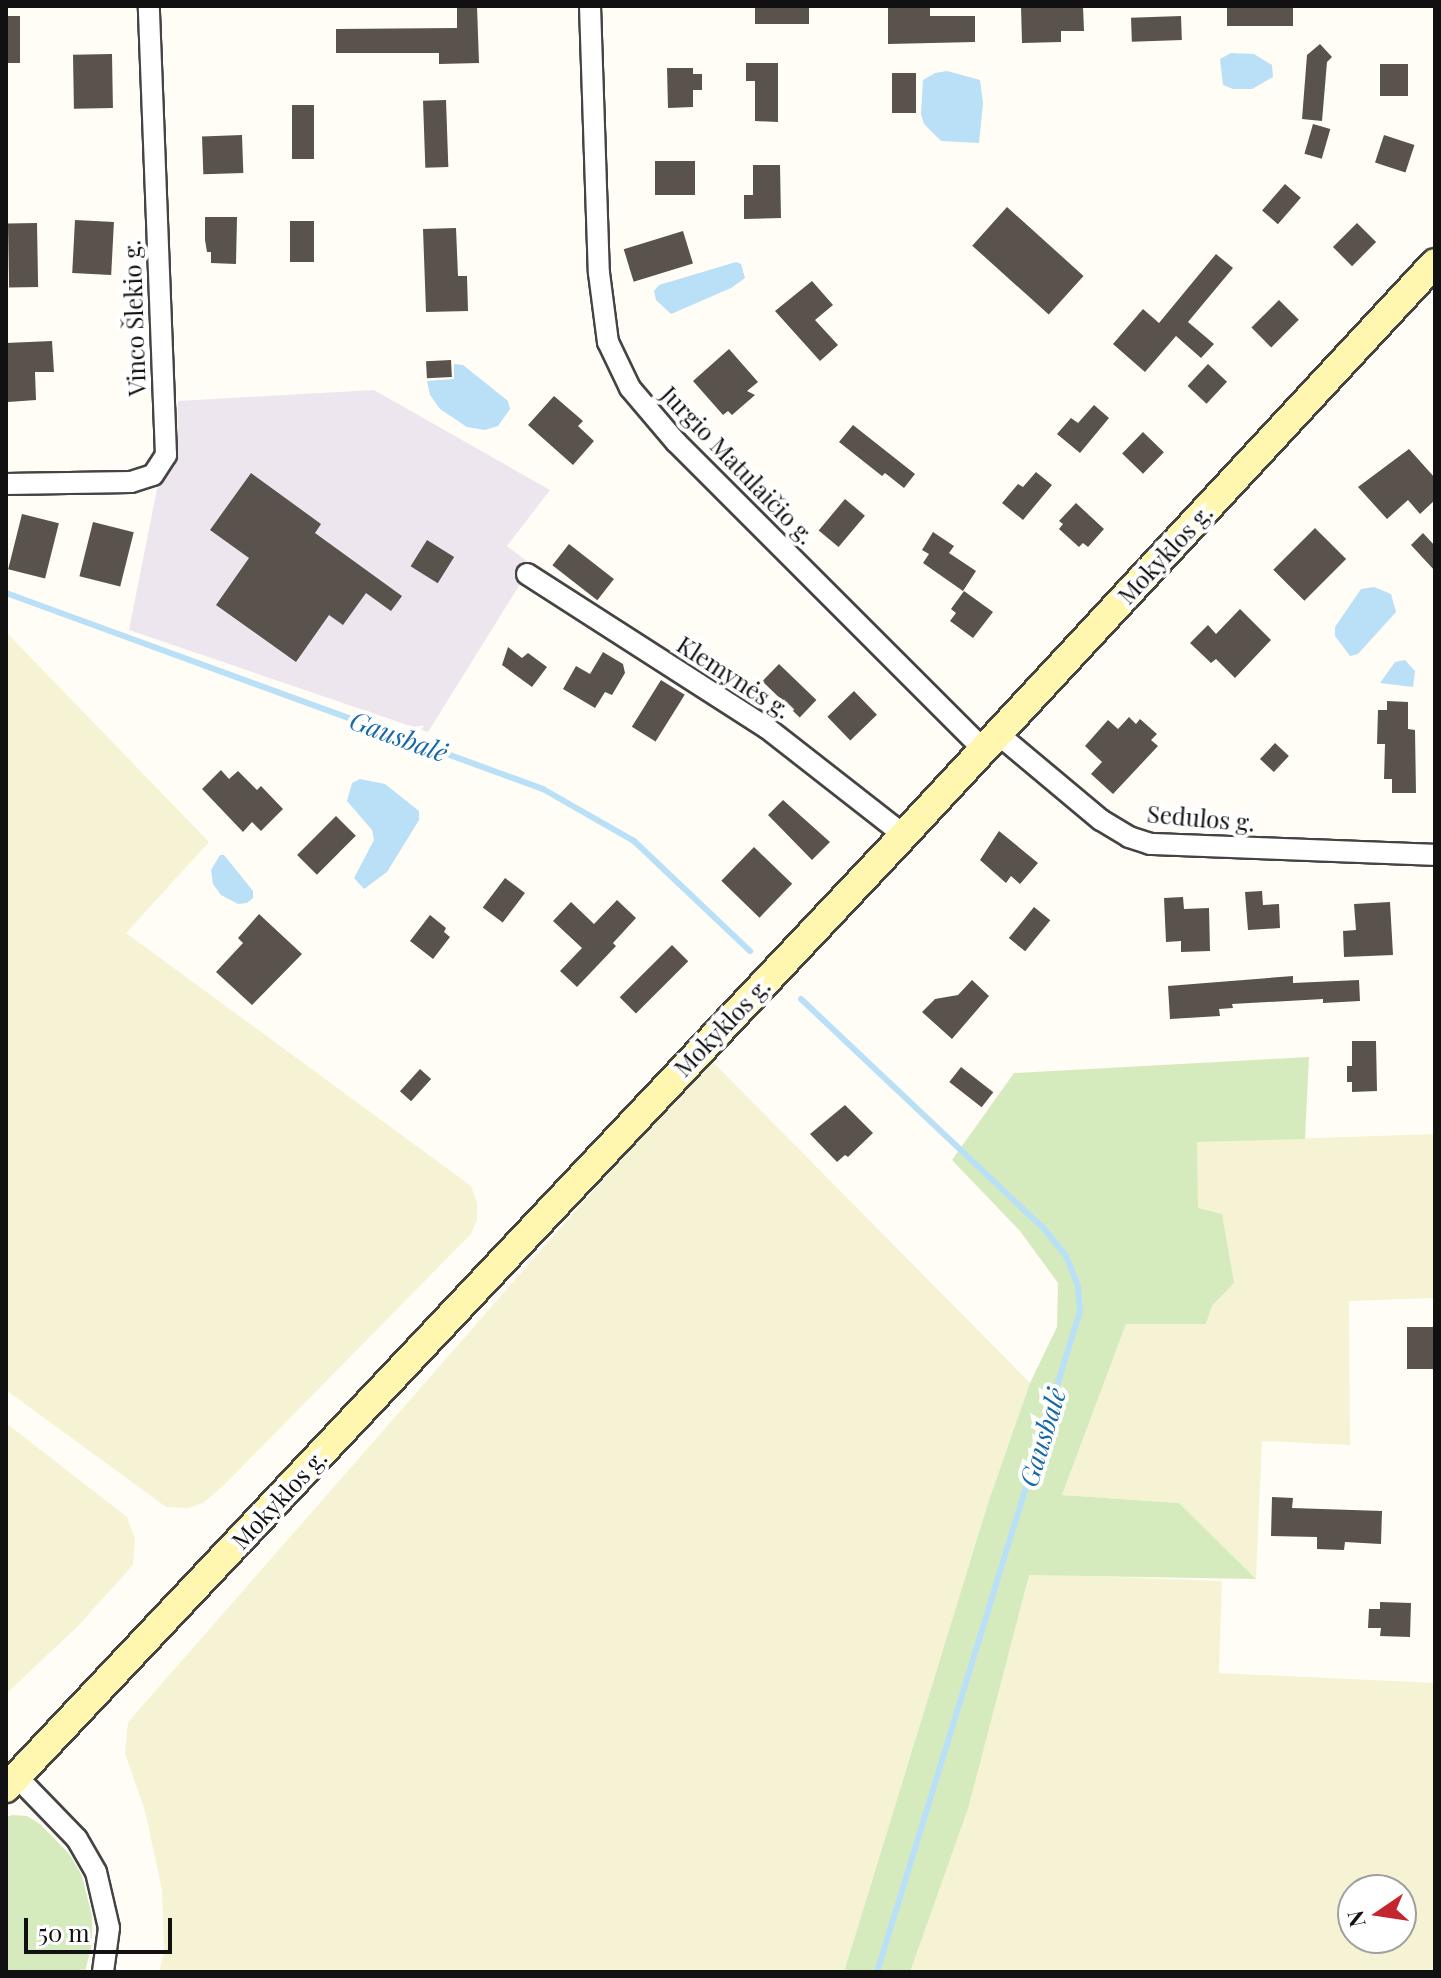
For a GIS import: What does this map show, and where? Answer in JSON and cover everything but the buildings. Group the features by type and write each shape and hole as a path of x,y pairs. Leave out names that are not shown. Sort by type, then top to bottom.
{"main road":[{"name":"Mokyklos g.","path":"11,1782 904,835 1435,263"}],"street":[{"name":"Vinco Šlekio g.","path":"6,484 131,482 153,475 166,455 149,6"},
{"name":"Jurgio Matulaičio g.","path":"590,6 599,273 608,342 630,388 676,442 991,741"},
{"name":"Klemynės g.","path":"527,574 767,728 904,835"},
{"name":"Sedulos g.","path":"991,741 1101,820 1150,844 1435,855"},
{"path":"11,1782 77,1839 96,1872 109,1928 103,1972"}],"shaded area":[{"path":"374,390 550,490 507,546 532,565 428,732 129,630 157,489 177,461 178,401"},
{"path":"6,632 209,842 126,933 471,1186 477,1203 477,1220 471,1234 222,1487 203,1503 188,1508 166,1507 6,1390"},
{"path":"709,1058 1030,1383 988,1503 844,1972 159,1972 164,1952 162,1890 145,1811 125,1753 128,1722"},
{"path":"1435,1134 1435,1298 1349,1301 1350,1445 1262,1441 1256,1579 1179,1503 1062,1495 1126,1324 1206,1324 1212,1306 1234,1283 1197,1208 1197,1142"},
{"path":"6,1423 127,1517 135,1539 133,1565 79,1625 6,1694"},
{"path":"1028,1574 1222,1581 1219,1673 1435,1683 1435,1972 910,1972 968,1809"}],"green space":[{"path":"1309,1057 1305,1139 1197,1142 1198,1208 1222,1214 1234,1283 1212,1306 1206,1324 1126,1324 1062,1495 1179,1503 1256,1579 1029,1575 968,1809 910,1972 844,1972 988,1503 1030,1383 1057,1327 1058,1283 1020,1231 952,1160 1014,1073"},
{"path":"27,1816 40,1824 70,1855 82,1876 92,1916 92,1944 85,1972 6,1972 6,1817"}],"water":[{"path":"1231,53 1254,54 1272,65 1273,77 1252,89 1233,89 1223,85 1220,59"},
{"path":"947,71 980,80 983,103 979,143 941,141 924,124 921,114 923,80"},
{"path":"736,262 741,264 745,278 731,288 671,314 656,300 654,291 659,285"},
{"path":"454,364 463,365 508,401 510,409 498,426 485,430 467,427 440,409 430,395 427,381 454,379"},
{"path":"1374,587 1391,594 1396,612 1358,654 1350,656 1335,636 1335,627 1361,589"},
{"path":"1405,660 1415,671 1413,687 1380,683 1395,662"},
{"path":"360,779 385,784 419,811 419,820 387,872 364,889 354,878 374,840 372,830 347,801 352,783"},
{"path":"220,855 224,855 253,891 253,898 247,903 238,904 221,895 213,884 211,870"}],"waterway":[{"name":"Gausbalė","path":"6,593 543,789 634,841 750,951"},
{"name":"Gausbalė","path":"801,999 1045,1230 1066,1256 1078,1285 1080,1311 877,1972"}]}
